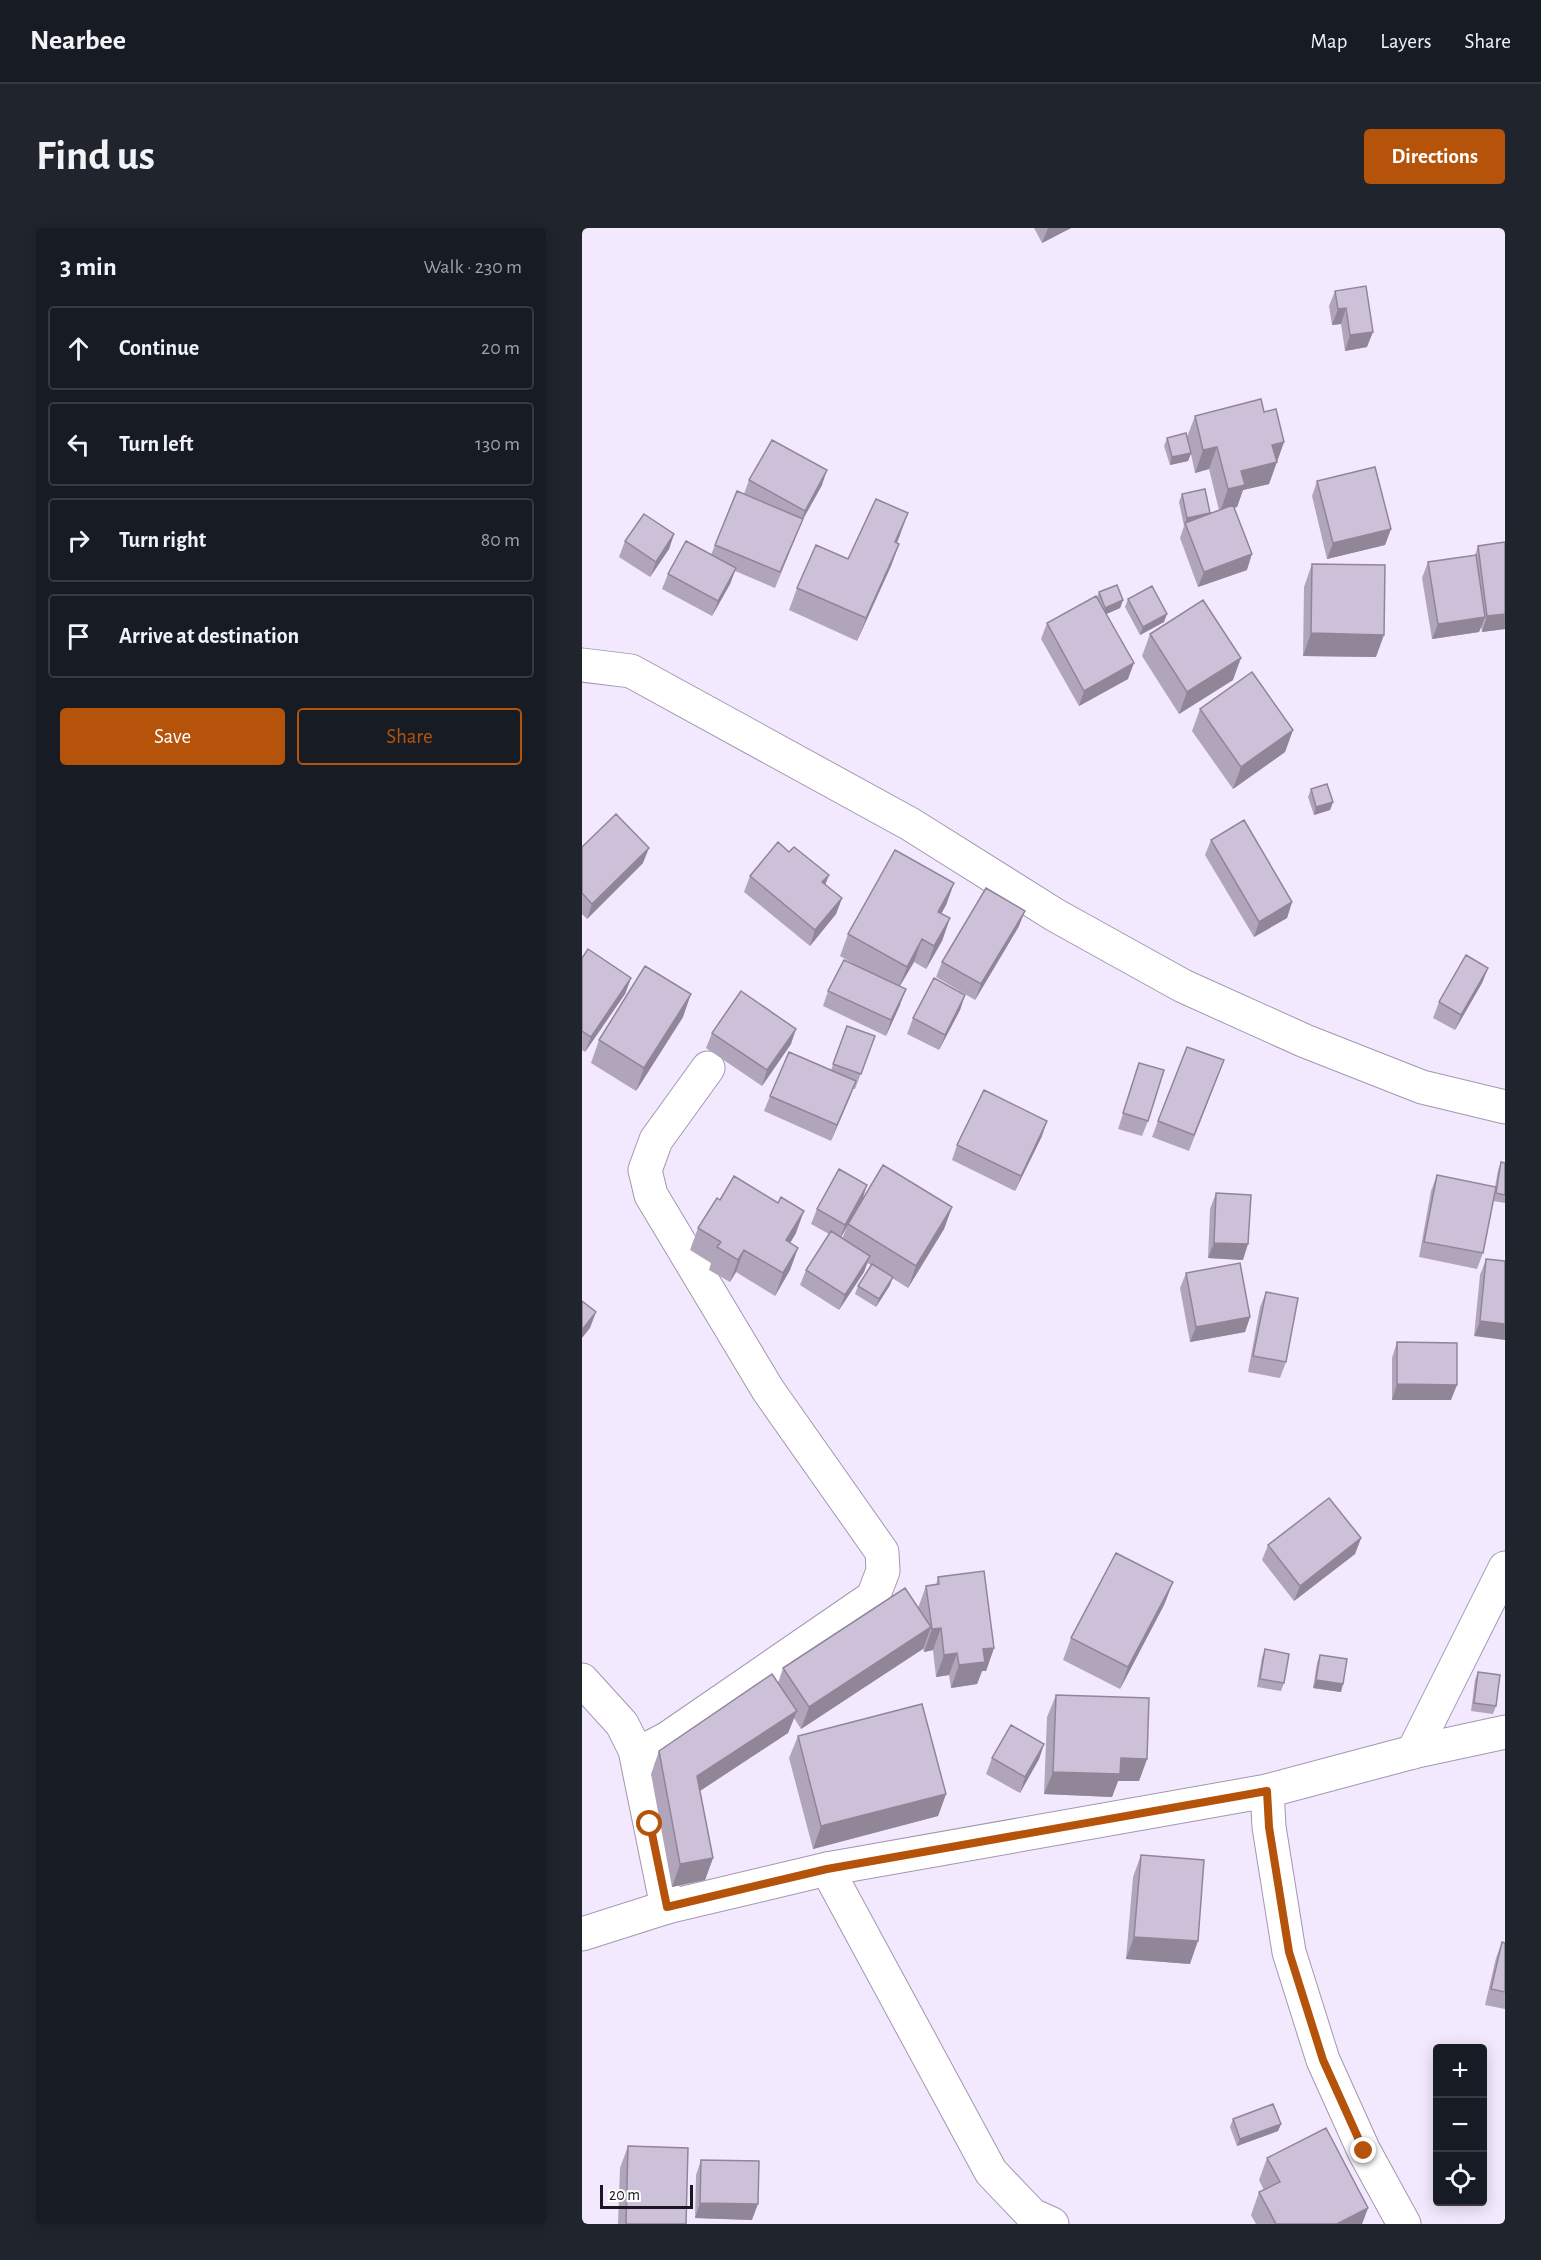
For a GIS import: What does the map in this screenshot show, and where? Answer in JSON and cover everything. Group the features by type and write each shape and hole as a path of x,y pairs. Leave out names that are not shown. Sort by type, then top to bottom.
{"street":[{"path":"582,665 631,671 910,824 1055,915 1183,986 1305,1041 1422,1087 1505,1107"},
{"path":"635,1750 651,1747 668,1738 873,1597 883,1571 882,1552 768,1390 651,1195 645,1170 656,1140 708,1068"},
{"path":"1413,1752 1505,1568"},
{"path":"582,1680 622,1724 635,1750 667,1907"},
{"path":"582,1934 667,1907 827,1869 1267,1791 1413,1752 1505,1732"},
{"path":"1267,1791 1269,1827 1289,1952 1323,2060 1364,2151 1404,2224"},
{"path":"827,1869 991,2172 1032,2215 1052,2224"}],"building":[{"path":"1366,286 1373,332 1350,335 1346,308 1338,309 1335,291"},
{"path":"1261,399 1264,412 1276,409 1284,442 1272,445 1277,462 1241,471 1245,485 1228,489 1217,447 1203,450 1195,416"},
{"path":"1186,433 1191,453 1172,457 1167,438"},
{"path":"772,440 827,470 805,511 749,480"},
{"path":"1375,467 1391,529 1333,543 1317,481"},
{"path":"1205,489 1210,513 1187,518 1182,494"},
{"path":"737,491 803,519 780,572 715,545"},
{"path":"876,499 908,513 895,542 899,544 866,618 797,588 816,545 848,559"},
{"path":"1233,505 1252,554 1204,572 1185,523"},
{"path":"644,514 674,534 656,562 625,541"},
{"path":"686,541 736,568 718,601 668,574"},
{"path":"1505,542 1505,614 1487,616 1478,546"},
{"path":"1476,555 1485,617 1438,624 1428,562"},
{"path":"1312,564 1385,565 1384,635 1311,633"},
{"path":"1117,585 1123,600 1105,608 1099,592"},
{"path":"1152,586 1167,614 1143,627 1128,599"},
{"path":"1096,596 1134,663 1084,691 1047,623"},
{"path":"1203,600 1241,658 1187,692 1150,634"},
{"path":"1252,672 1293,730 1241,767 1200,709"},
{"path":"1327,784 1333,802 1316,807 1311,789"},
{"path":"616,814 649,848 592,904 582,893 582,847"},
{"path":"1244,820 1292,902 1259,922 1211,840"},
{"path":"778,842 789,852 794,847 829,875 822,882 842,898 815,930 750,876"},
{"path":"895,850 954,883 938,912 950,918 934,946 922,939 907,967 848,934"},
{"path":"986,888 1025,911 981,984 942,962"},
{"path":"588,949 631,978 591,1037 582,1031 582,958"},
{"path":"1466,955 1488,968 1461,1015 1439,1002"},
{"path":"844,960 906,989 891,1020 828,991"},
{"path":"645,966 691,994 644,1068 599,1040"},
{"path":"934,978 965,995 945,1035 913,1018"},
{"path":"741,991 796,1029 767,1070 712,1033"},
{"path":"847,1026 875,1036 861,1074 833,1064"},
{"path":"1187,1047 1224,1060 1194,1135 1158,1121"},
{"path":"789,1052 856,1081 837,1125 770,1096"},
{"path":"1139,1063 1164,1070 1148,1121 1123,1113"},
{"path":"984,1090 1047,1121 1021,1176 957,1145"},
{"path":"1501,1162 1505,1163 1505,1195 1496,1193"},
{"path":"883,1165 952,1207 916,1266 848,1224"},
{"path":"839,1169 867,1185 845,1225 817,1209"},
{"path":"1437,1175 1496,1187 1483,1253 1424,1242"},
{"path":"734,1176 778,1203 781,1197 804,1211 786,1240 798,1248 783,1273 744,1250 738,1260 717,1247 721,1242 698,1228 717,1198 720,1200"},
{"path":"1216,1193 1251,1195 1248,1244 1214,1243"},
{"path":"831,1231 870,1256 845,1295 806,1270"},
{"path":"1486,1259 1505,1261 1505,1324 1480,1321"},
{"path":"1240,1263 1250,1317 1196,1327 1186,1273"},
{"path":"872,1264 893,1277 879,1299 858,1286"},
{"path":"1266,1292 1298,1298 1286,1362 1253,1356"},
{"path":"582,1301 596,1312 582,1330"},
{"path":"1397,1342 1457,1343 1457,1385 1397,1384"},
{"path":"1329,1498 1361,1538 1300,1586 1268,1545"},
{"path":"1116,1553 1173,1582 1128,1667 1071,1638"},
{"path":"984,1571 994,1648 983,1649 985,1662 959,1665 957,1653 944,1655 941,1628 932,1629 926,1586 939,1584 938,1577"},
{"path":"905,1588 931,1627 809,1707 783,1668"},
{"path":"1265,1649 1289,1654 1284,1683 1260,1679"},
{"path":"1320,1655 1347,1659 1343,1684 1316,1680"},
{"path":"1478,1672 1500,1675 1496,1706 1474,1703"},
{"path":"772,1674 797,1711 697,1776 713,1858 680,1864 659,1751"},
{"path":"1056,1695 1149,1698 1147,1759 1121,1758 1120,1774 1053,1772"},
{"path":"922,1704 946,1794 821,1826 798,1736"},
{"path":"1011,1725 1044,1744 1025,1777 992,1758"},
{"path":"1141,1855 1204,1860 1198,1941 1134,1937"},
{"path":"1502,1942 1505,1943 1505,1992 1491,1989"},
{"path":"1273,2104 1281,2124 1240,2139 1233,2119"},
{"path":"1326,2128 1368,2208 1337,2224 1276,2224 1259,2192 1280,2182 1267,2158"},
{"path":"628,2146 688,2148 686,2224 626,2224"},
{"path":"701,2160 759,2161 758,2204 700,2203"}],"route":[{"path":"650,1824 667,1907 827,1869 1267,1791 1269,1827 1289,1952 1323,2060 1364,2151"}]}
